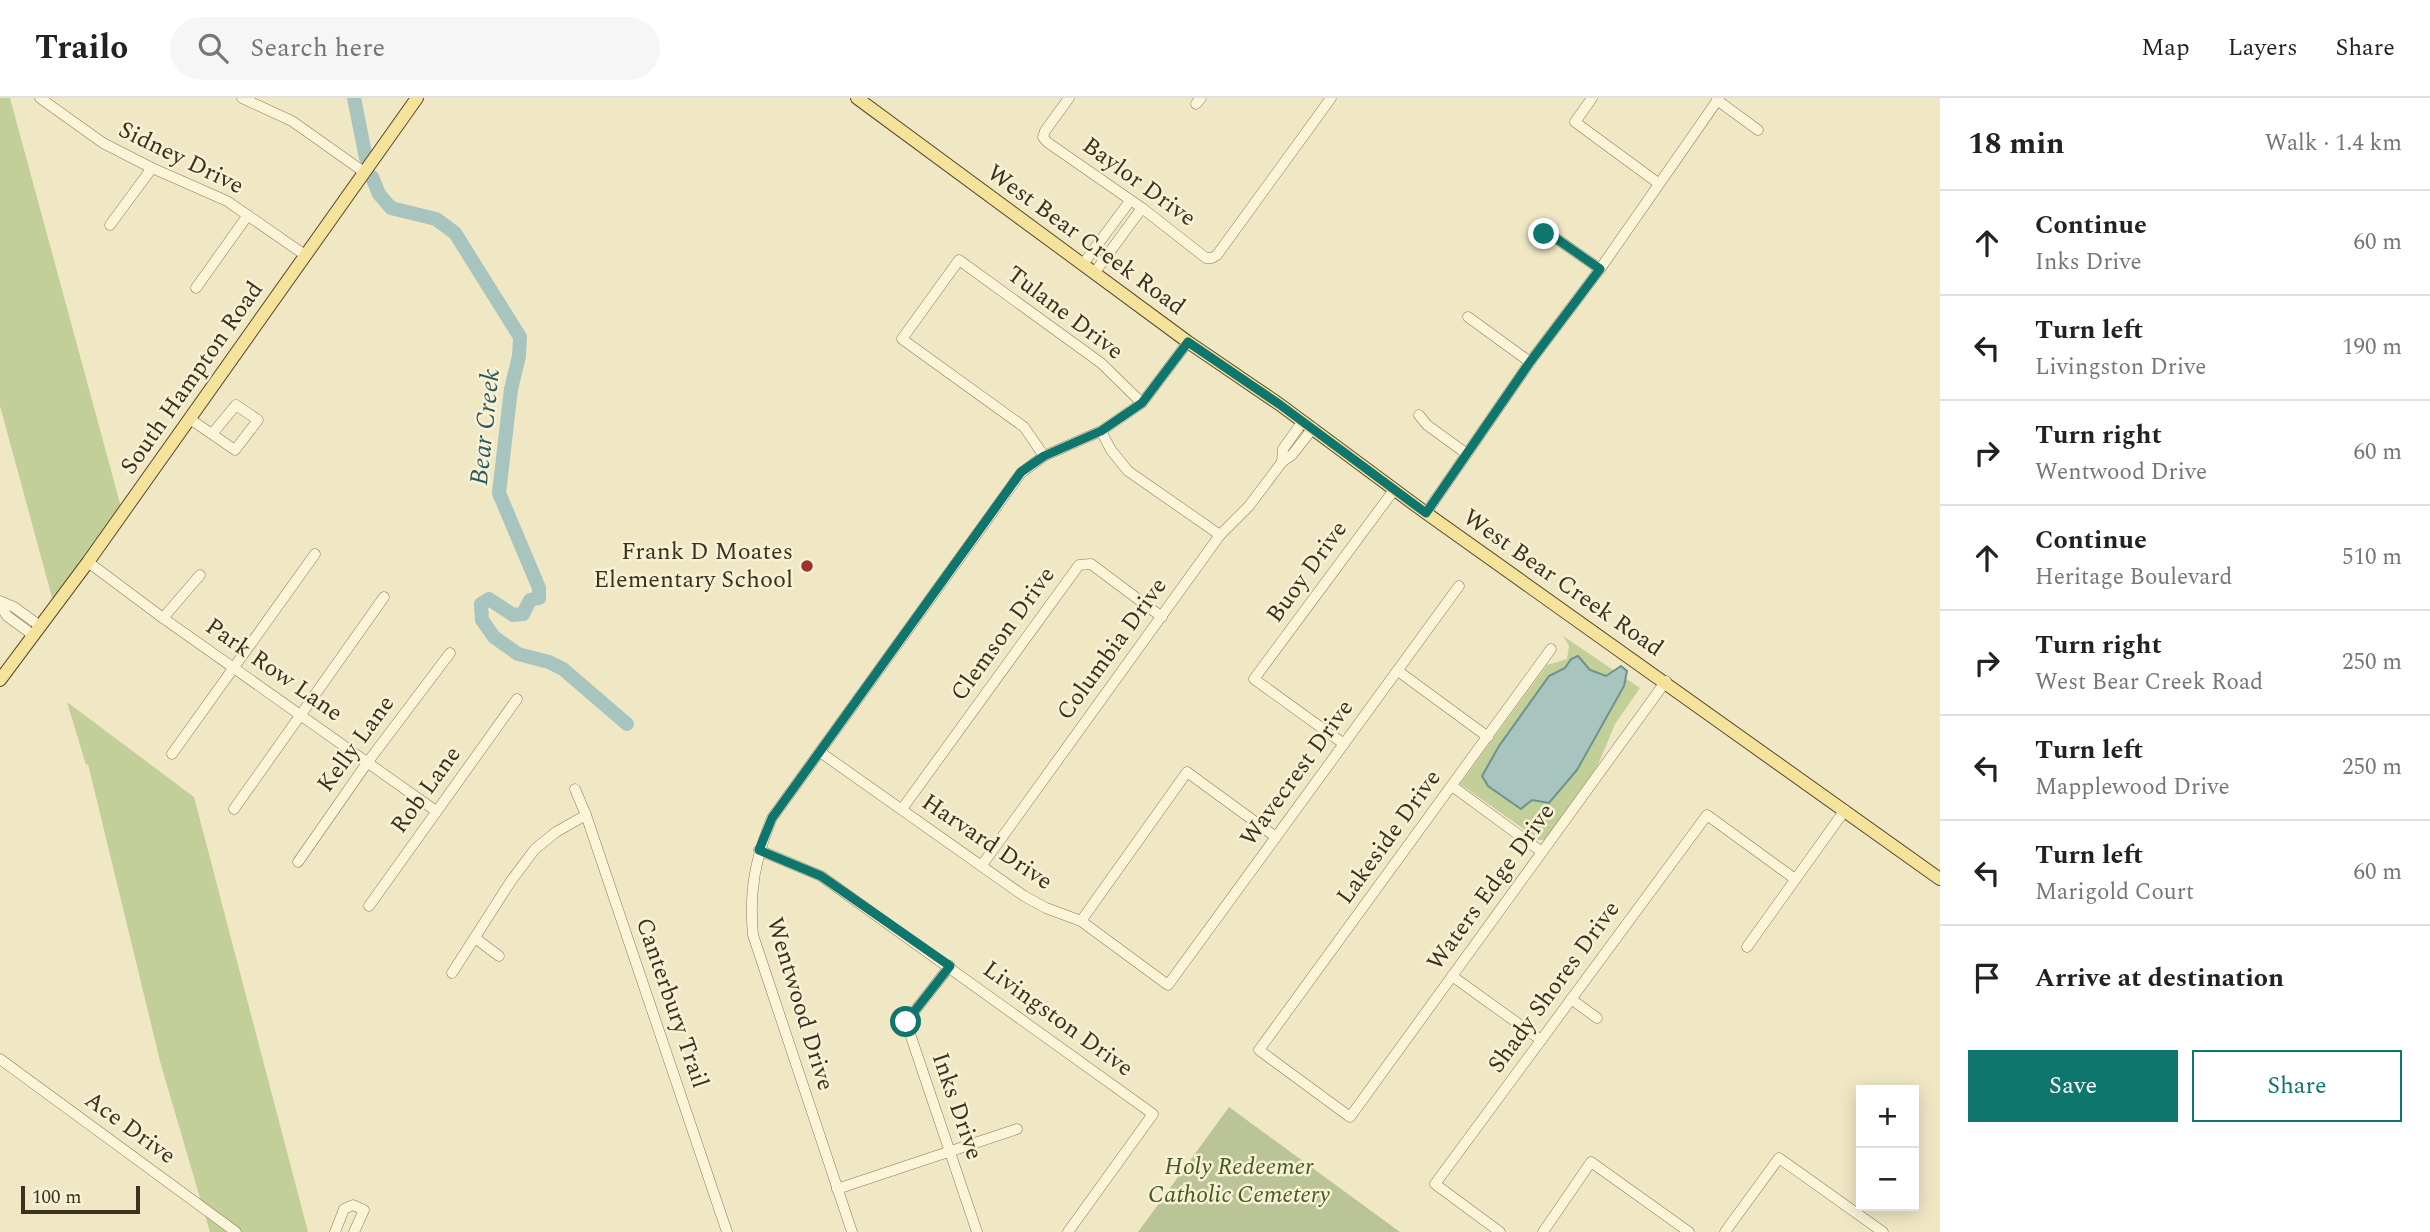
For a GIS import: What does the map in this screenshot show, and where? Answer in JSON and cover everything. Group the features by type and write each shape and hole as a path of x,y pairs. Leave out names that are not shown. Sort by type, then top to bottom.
{"main road":[{"name":"South Hampton Road","path":"0,680 88,562 417,98"},
{"name":"West Bear Creek Road","path":"857,98 1188,342 1308,425 1426,513 1666,681 1940,879"}],"street":[{"name":"Sidney Drive","path":"40,98 103,143 227,201 305,255"},
{"name":"Baylor Drive","path":"1069,98 1043,137 1047,142 1142,208 1206,258 1217,255 1331,98"},
{"path":"1592,98 1575,122 1658,183"},
{"path":"247,99 292,121 364,172"},
{"path":"1426,513 1718,99 1758,130"},
{"path":"110,225 152,168"},
{"path":"1089,268 1130,201"},
{"path":"1089,268 1142,208"},
{"path":"196,288 248,215"},
{"path":"1544,234 1554,237 1600,269"},
{"name":"Tulane Drive","path":"1044,456 1024,427 902,339 959,260 1101,363 1142,403"},
{"path":"1468,317 1530,362"},
{"name":"Wentwood Drive","path":"852,1232 753,935 750,905 759,850 772,818 1021,472 1044,456 1101,431 1142,403 1188,342"},
{"path":"190,419 212,435 235,450 258,420 236,404 212,435"},
{"path":"1419,415 1427,425 1466,454"},
{"name":"Columbia Drive","path":"982,865 1220,536 1249,506 1282,462 1283,449 1308,425"},
{"path":"1101,431 1111,450 1128,471 1220,536"},
{"name":"Buoy Drive","path":"1344,744 1254,679 1394,490"},
{"path":"172,754 315,554"},
{"name":"Park Row Lane","path":"88,562 436,811"},
{"name":"Clemson Drive","path":"902,809 1079,565 1091,564 1162,617"},
{"path":"163,618 200,575"},
{"name":"Wavecrest Drive","path":"1168,985 1459,586"},
{"path":"234,810 384,597"},
{"path":"0,603 14,607 37,630"},
{"name":"Lakeside Drive","path":"1350,1117 1259,1050 1551,649"},
{"name":"Kelly Lane","path":"298,862 450,653"},
{"path":"1398,671 1488,737"},
{"name":"Waters Edge Drive","path":"1350,1117 1666,681"},
{"name":"Rob Lane","path":"369,906 517,699"},
{"name":"Harvard Drive","path":"820,752 1024,896 1045,908 1081,920 1168,985"},
{"path":"1081,920 1187,772 1276,837"},
{"path":"1452,786 1542,852"},
{"name":"Canterbury Trail","path":"575,789 727,1232"},
{"path":"1747,947 1845,810"},
{"path":"452,973 511,881 535,849 556,832 586,815"},
{"name":"Shady Shores Drive","path":"1500,1232 1435,1184 1707,815 1796,879"},
{"name":"Livingston Drive","path":"759,850 821,876 1153,1114 1068,1232"},
{"path":"475,938 499,956"},
{"name":"Inks Drive","path":"950,966 906,1022 977,1232"},
{"path":"1452,976 1541,1040"},
{"path":"1571,999 1597,1018"},
{"name":"Ace Drive","path":"0,1059 236,1232"},
{"path":"837,1189 1017,1129"},
{"path":"1725,1232 1779,1158 1882,1232"},
{"path":"1543,1232 1591,1162 1689,1232"},
{"path":"335,1232 344,1209 354,1205 364,1210 354,1232"}],"green space":[{"path":"0,98 10,98 121,507 53,601 0,406"},
{"path":"1563,636 1640,688 1615,724 1598,765 1545,840 1539,840 1460,784 1547,665 1567,659 1569,646"},
{"path":"67,702 194,797 308,1232 210,1232 161,1065 88,764 86,765"},
{"name":"Holy Redeemer Catholic Cemetery","path":"1229,1107 1400,1232 1138,1232"}],"water":[{"path":"1578,656 1590,670 1606,676 1621,666 1627,671 1624,686 1577,770 1549,803 1532,800 1521,809 1488,786 1482,776 1499,746 1549,676 1565,668 1571,659"}],"waterway":[{"name":"Bear Creek","path":"354,98 366,158"},
{"name":"Bear Creek","path":"372,177 379,194 391,208 436,219 455,233 520,337 499,493 539,588 539,598 530,600 523,614 513,615 489,599 481,604 482,620 494,637 518,654 549,662 563,669 627,724"}],"place":[{"name":"Frank D Moates Elementary School","path":"807,566"}],"route":[{"path":"906,1022 950,966 821,876 759,850 772,818 1021,472 1044,456 1101,431 1142,403 1188,342 1337,445 1426,513 1530,362 1600,269 1554,237 1544,234"}]}
